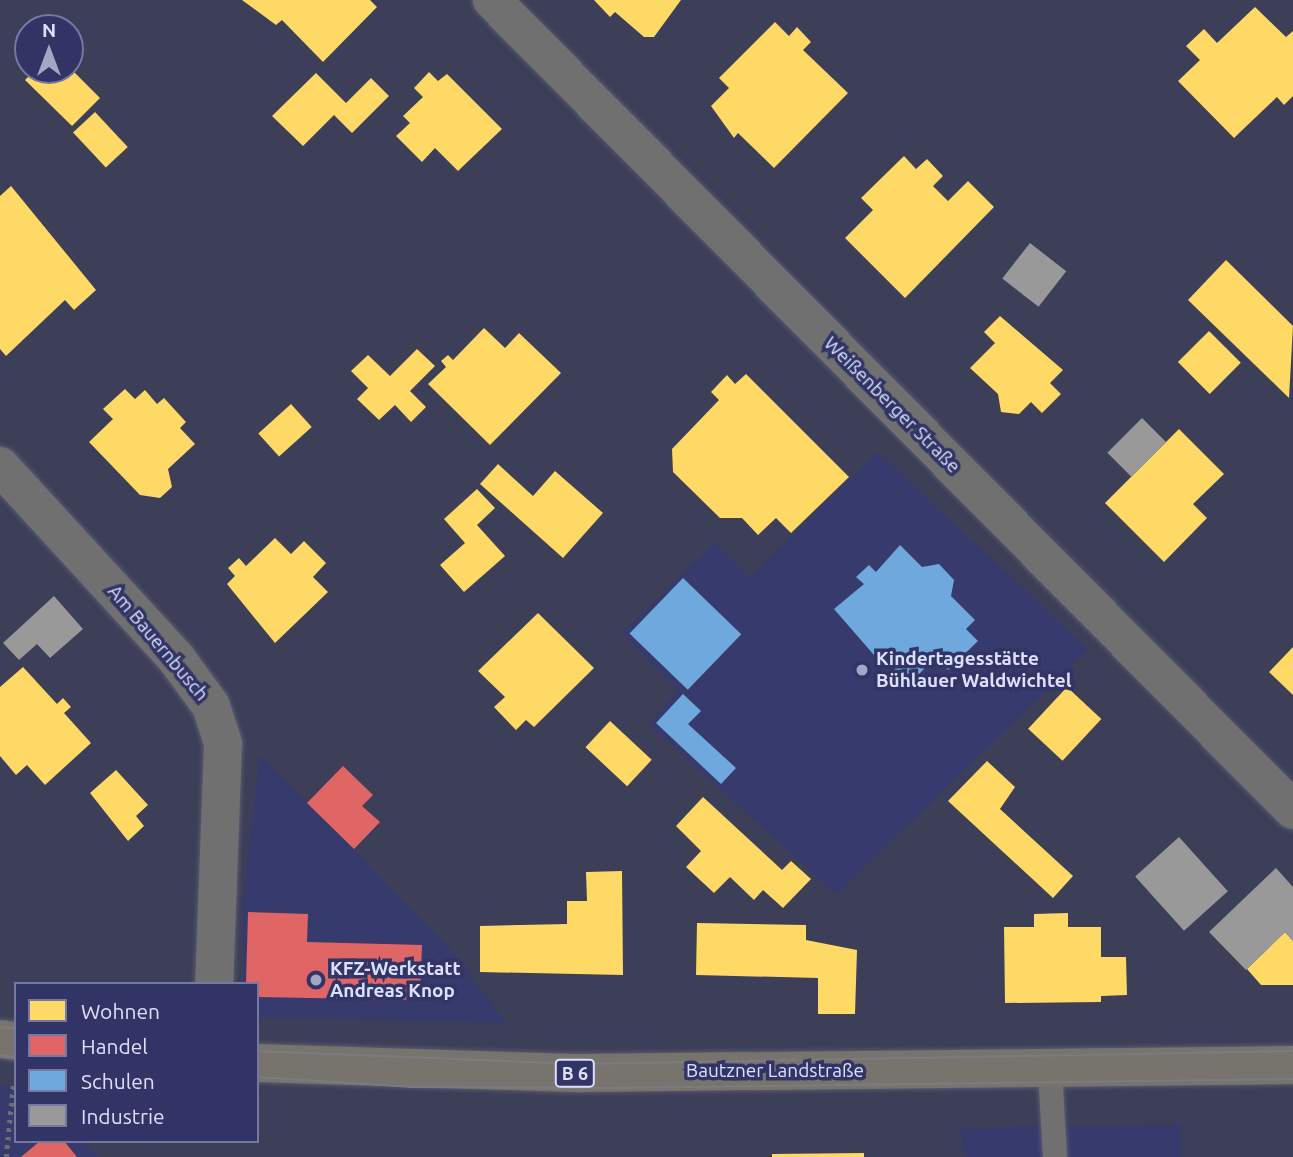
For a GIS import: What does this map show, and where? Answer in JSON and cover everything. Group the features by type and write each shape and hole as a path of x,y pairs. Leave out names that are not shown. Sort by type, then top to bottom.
{"main road":[{"path":"0,1040 14,1057"},
{"name":"Bautzner Landstraße","path":"259,1063 401,1072 1050,1070 1293,1065"}],"street":[{"name":"Weißenberger Straße","path":"492,0 1293,810"},
{"name":"Am Bauernbusch","path":"0,466 176,658 211,706 223,744 214,982"}],"lane":[{"path":"1050,1070 1055,1157"}],"path":[{"path":"6,1157 14,1069"}],"shaded area":[{"name":"Kindertagesstätte Bühlauer Waldwichtel","path":"877,452 1088,649 837,895 649,724 678,691 622,633 714,543 750,577"},
{"path":"260,755 447,945 507,1023 259,1017 259,982 244,982 243,903"},
{"path":"0,1085 14,1086 14,1143 86,1143 98,1157 0,1157"},
{"path":"1181,1124 1181,1157 965,1157 960,1128"}],"building: Wohnen":[{"path":"242,0 370,0 377,7 323,62 282,20 276,25"},
{"path":"594,0 681,0 654,37 644,37 615,12 610,17"},
{"path":"1255,7 1286,37 1293,31 1293,96 1284,105 1277,97 1234,138 1178,81 1200,60 1186,46 1204,29 1217,43"},
{"path":"775,22 789,36 797,27 811,42 803,50 848,93 774,168 738,133 734,138 711,106 729,88 719,78"},
{"path":"429,72 438,81 447,74 502,129 458,171 435,148 422,162 396,136 410,123 403,116 423,97 414,88"},
{"path":"316,73 346,103 371,78 389,96 352,133 334,115 303,146 272,116"},
{"path":"84,82 100,98 72,126 29,84"},
{"path":"95,112 128,147 106,168 73,132"},
{"path":"904,156 916,169 927,159 943,176 933,186 948,201 968,181 994,207 905,298 845,238 873,210 861,198"},
{"path":"11,186 96,290 74,310 65,300 6,356 0,349 0,196"},
{"path":"1226,260 1293,326 1289,398 1188,300"},
{"path":"1000,316 1063,370 1050,383 1061,394 1042,413 1031,402 1019,414 1001,412 998,394 970,368 995,343 984,332"},
{"path":"484,328 505,348 519,333 561,373 490,445 428,384 446,367 441,361 448,355 453,360"},
{"path":"1209,331 1241,363 1210,394 1178,362"},
{"path":"417,349 435,366 410,391 426,407 411,422 395,405 379,420 357,399 368,388 351,371 368,355 390,376"},
{"path":"746,374 849,477 791,533 776,518 758,535 742,518 720,518 673,472 672,449 719,400 711,392 727,375 735,384"},
{"path":"125,389 135,399 145,390 157,404 164,398 186,422 180,428 195,444 168,469 172,487 160,498 140,495 89,442 113,419 103,409"},
{"path":"291,404 312,427 279,456 258,433"},
{"path":"1179,429 1224,474 1193,504 1207,518 1164,562 1105,503"},
{"path":"498,464 533,496 555,471 603,513 563,558 480,484"},
{"path":"477,489 495,508 477,525 505,556 464,592 440,565 465,543 444,519"},
{"path":"275,538 291,554 304,541 326,563 313,577 328,592 275,643 227,584 235,576 228,568 239,558 246,566"},
{"path":"538,613 594,668 534,727 526,720 516,730 494,707 505,697 478,671"},
{"path":"1293,647 1293,695 1269,672"},
{"path":"23,667 57,704 63,698 71,707 64,713 91,743 45,785 27,765 16,775 0,756 0,687"},
{"path":"1067,687 1101,719 1062,761 1028,729"},
{"path":"610,721 652,760 627,786 585,747"},
{"path":"987,761 1015,787 1000,809 1073,876 1053,898 948,801"},
{"path":"116,770 148,805 136,816 144,826 128,841 90,793"},
{"path":"703,797 782,870 791,861 811,879 783,908 763,890 754,900 730,877 714,893 686,867 701,851 676,826"},
{"path":"622,871 623,975 480,972 480,926 567,924 567,901 587,901 586,872"},
{"path":"1068,913 1068,927 1101,927 1101,957 1126,957 1127,995 1101,996 1101,1002 1005,1003 1004,927 1034,927 1034,914"},
{"path":"697,923 806,925 806,940 857,950 855,1014 818,1014 818,978 696,975"},
{"path":"1285,932 1293,941 1293,985 1261,985 1247,969"},
{"path":"864,1153 864,1157 772,1157 772,1154"}],"building: Handel":[{"path":"343,766 373,795 362,806 380,822 354,849 307,803"},
{"path":"248,912 308,914 307,942 422,945 420,1000 259,997 259,982 246,982"},
{"path":"38,1143 66,1143 77,1157 21,1157"}],"building: Schulen":[{"path":"900,545 922,567 939,564 954,580 951,596 975,620 966,629 978,641 948,670 936,657 909,684 883,658 880,662 834,609 864,584 856,577 869,565 876,572"},
{"path":"683,578 741,634 688,690 630,633"},
{"path":"683,694 701,711 688,724 736,768 721,784 656,723"}],"building: Industrie":[{"path":"1030,243 1066,271 1039,307 1002,278"},
{"path":"1142,418 1166,442 1131,477 1107,453"},
{"path":"54,596 83,629 50,658 37,644 19,660 3,643"},
{"path":"1179,837 1228,891 1184,931 1135,876"},
{"path":"1276,868 1293,887 1293,941 1285,932 1246,970 1209,932"}],"tram line":[{"path":"0,1027 14,1028"},
{"path":"259,1051 579,1064 1293,1051"},
{"path":"0,1055 14,1057"},
{"path":"259,1077 410,1087 608,1088 1293,1079"}],"place":[{"name":"Kindertagesstätte Bühlauer Waldwichtel","path":"862,670"},
{"name":"KFZ-Werkstatt Andreas Knop","path":"316,980"}]}
